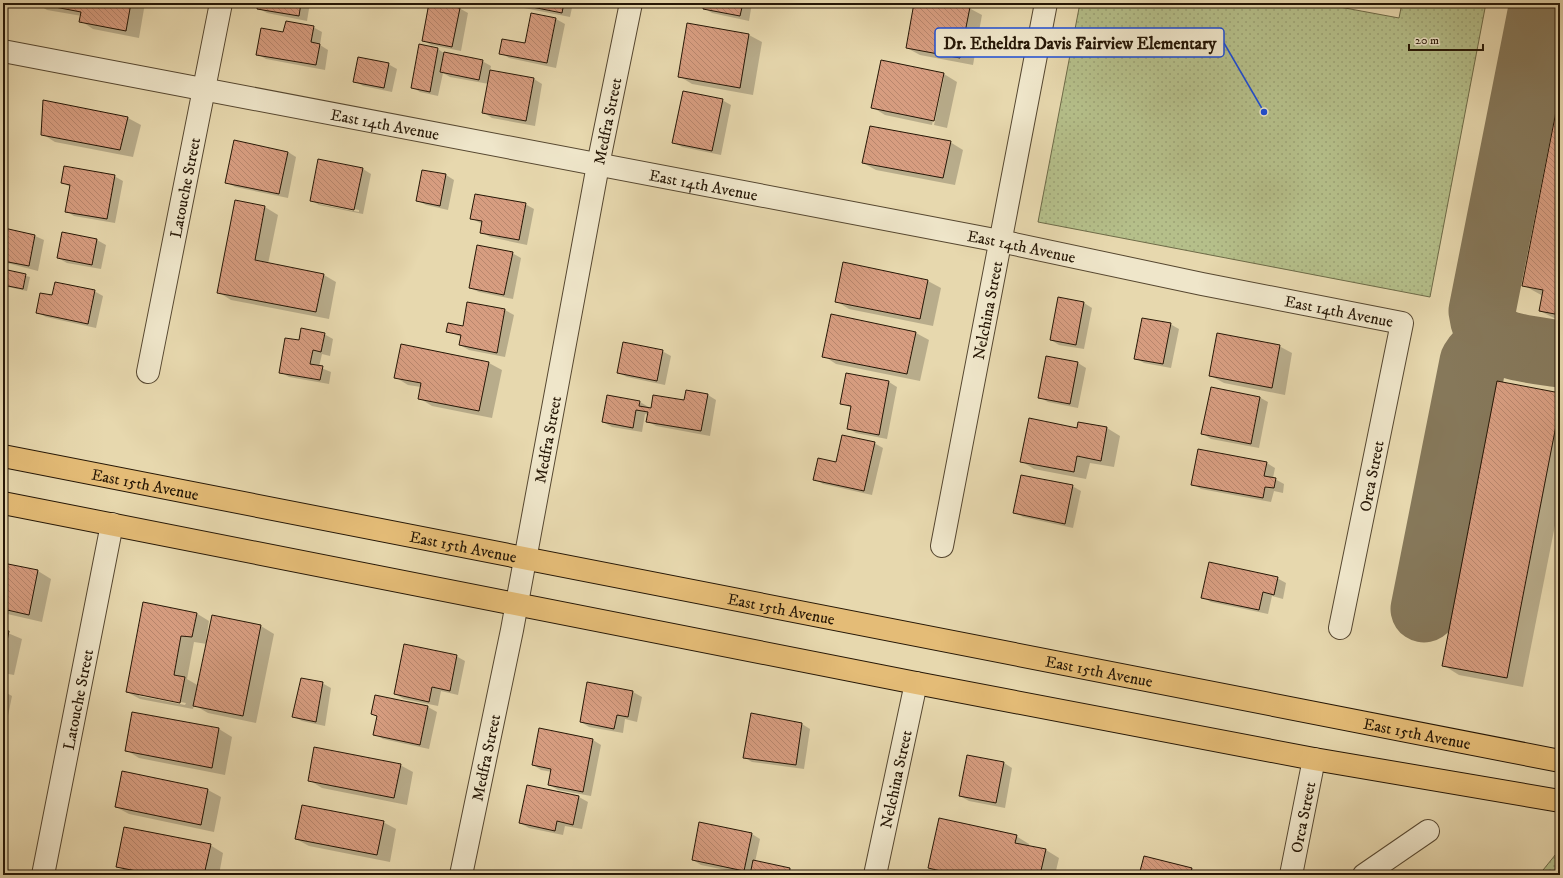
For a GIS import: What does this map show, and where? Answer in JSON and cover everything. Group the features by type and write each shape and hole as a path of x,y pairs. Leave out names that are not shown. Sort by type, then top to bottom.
{"main road":[{"name":"East 15th Avenue","path":"3,456 1560,761"},
{"path":"3,503 517,603 916,683 1314,759 1560,801"}],"street":[{"name":"Latouche Street","path":"148,372 221,3"},
{"name":"Medfra Street","path":"461,875 517,603 598,165 631,3"},
{"name":"Nelchina Street","path":"942,546 1046,3"},
{"name":"East 14th Avenue","path":"3,51 1000,241 1202,284 1402,323"},
{"name":"Orca Street","path":"1340,628 1402,323"},
{"name":"Latouche Street","path":"43,875 112,524"},
{"name":"Nelchina Street","path":"875,875 916,683"},
{"name":"Orca Street","path":"1291,875 1314,759"},
{"path":"1364,875 1428,831"}],"green space":[{"path":"1080,3 1318,3 1399,18 1402,3 1486,3 1430,297 1038,222"},
{"path":"1560,849 1560,875 1539,875"}],"building":[{"path":"34,3 131,3 126,31 79,22 81,12"},
{"path":"258,3 301,3 299,16 257,9"},
{"path":"429,3 460,8 452,47 422,41"},
{"path":"512,3 564,3 562,13"},
{"path":"704,3 743,3 740,16 703,9"},
{"path":"914,3 948,3 970,7 960,58 906,48"},
{"path":"531,13 556,18 547,63 499,54 502,39 525,43"},
{"path":"286,21 314,26 311,42 320,44 316,65 256,55 261,28 283,32"},
{"path":"687,23 749,34 740,88 678,77"},
{"path":"419,44 438,48 430,92 411,88"},
{"path":"444,52 483,60 479,80 440,72"},
{"path":"358,57 389,63 384,88 353,82"},
{"path":"881,60 944,73 934,121 871,108"},
{"path":"490,70 534,78 526,121 482,113"},
{"path":"683,91 723,99 712,151 672,143"},
{"path":"1560,91 1560,315 1539,311 1543,290 1522,286"},
{"path":"43,100 128,117 120,150 41,135"},
{"path":"870,126 951,141 943,178 862,163"},
{"path":"234,140 288,152 279,194 225,183"},
{"path":"318,159 363,168 354,210 310,201"},
{"path":"64,166 115,175 107,219 65,212 70,185 61,183"},
{"path":"422,170 446,174 440,206 416,201"},
{"path":"475,194 526,203 519,240 480,233 482,221 470,219"},
{"path":"235,200 265,206 255,260 324,274 316,312 217,293"},
{"path":"4,228 35,235 29,266 3,261"},
{"path":"62,232 97,239 92,265 57,258"},
{"path":"477,245 513,252 504,295 469,288"},
{"path":"843,262 928,280 920,319 835,302"},
{"path":"3,269 26,274 23,289 3,285"},
{"path":"55,282 95,290 88,324 36,313 40,293 52,295"},
{"path":"1058,297 1084,302 1076,345 1050,340"},
{"path":"467,302 505,309 497,353 459,345 461,335 446,332 448,323 463,326"},
{"path":"831,314 916,332 907,374 822,357"},
{"path":"1142,318 1171,323 1163,364 1134,359"},
{"path":"301,328 325,333 321,352 313,350 310,364 323,366 320,380 279,373 285,338 299,340"},
{"path":"1217,333 1280,345 1272,388 1209,376"},
{"path":"623,342 663,350 657,381 617,373"},
{"path":"401,344 489,362 479,411 418,399 421,383 394,378"},
{"path":"1046,356 1078,362 1070,404 1038,398"},
{"path":"846,373 889,381 879,435 847,429 851,406 840,404"},
{"path":"1497,381 1560,393 1560,405 1507,678 1442,666"},
{"path":"1211,387 1260,397 1251,444 1201,434"},
{"path":"686,390 708,394 701,431 646,422 648,412 636,410 633,428 602,422 607,395 640,401 639,406 651,408 653,395 684,400"},
{"path":"1029,418 1077,428 1078,422 1107,427 1101,461 1077,456 1074,472 1020,462"},
{"path":"842,435 875,442 864,491 813,480 818,458 836,462"},
{"path":"1198,449 1267,462 1264,476 1276,478 1274,488 1265,487 1263,498 1191,485"},
{"path":"1021,475 1073,485 1065,524 1013,513"},
{"path":"1209,562 1278,577 1274,595 1263,592 1259,610 1201,598"},
{"path":"3,563 38,570 29,615 3,609"},
{"path":"143,602 197,613 192,637 181,636 174,675 185,677 180,703 126,692"},
{"path":"212,615 261,625 243,716 193,706"},
{"path":"3,630 9,631 3,661"},
{"path":"404,644 457,655 450,691 432,687 429,702 394,694"},
{"path":"301,678 323,682 316,722 292,717"},
{"path":"587,682 633,691 628,717 617,715 614,729 580,722"},
{"path":"375,695 428,706 420,745 373,735 377,716 371,714"},
{"path":"132,712 219,728 212,768 125,751"},
{"path":"751,713 802,723 796,765 743,758"},
{"path":"539,728 593,739 583,792 548,785 551,769 532,765"},
{"path":"314,747 401,764 394,798 308,781"},
{"path":"967,755 1004,762 996,803 959,796"},
{"path":"122,771 208,789 201,825 115,807"},
{"path":"527,785 579,796 573,825 557,821 555,831 519,823"},
{"path":"302,805 384,821 377,855 295,839"},
{"path":"939,818 1017,835 1015,843 1046,849 1040,875 958,875 928,868"},
{"path":"699,822 752,833 744,871 692,860"},
{"path":"124,827 211,844 204,875 157,875 116,867"},
{"path":"1144,856 1192,868 1190,875 1139,875"},
{"path":"753,860 790,868 789,875 750,875"}],"taxiway":[{"path":"1543,3 1482,311 1487,329 1496,339 1513,346 1560,354"},
{"path":"1424,609 1473,362 1485,349 1493,345 1503,343"}],"place":[{"name":"Dr. Etheldra Davis Fairview Elementary","path":"1264,112"}]}
